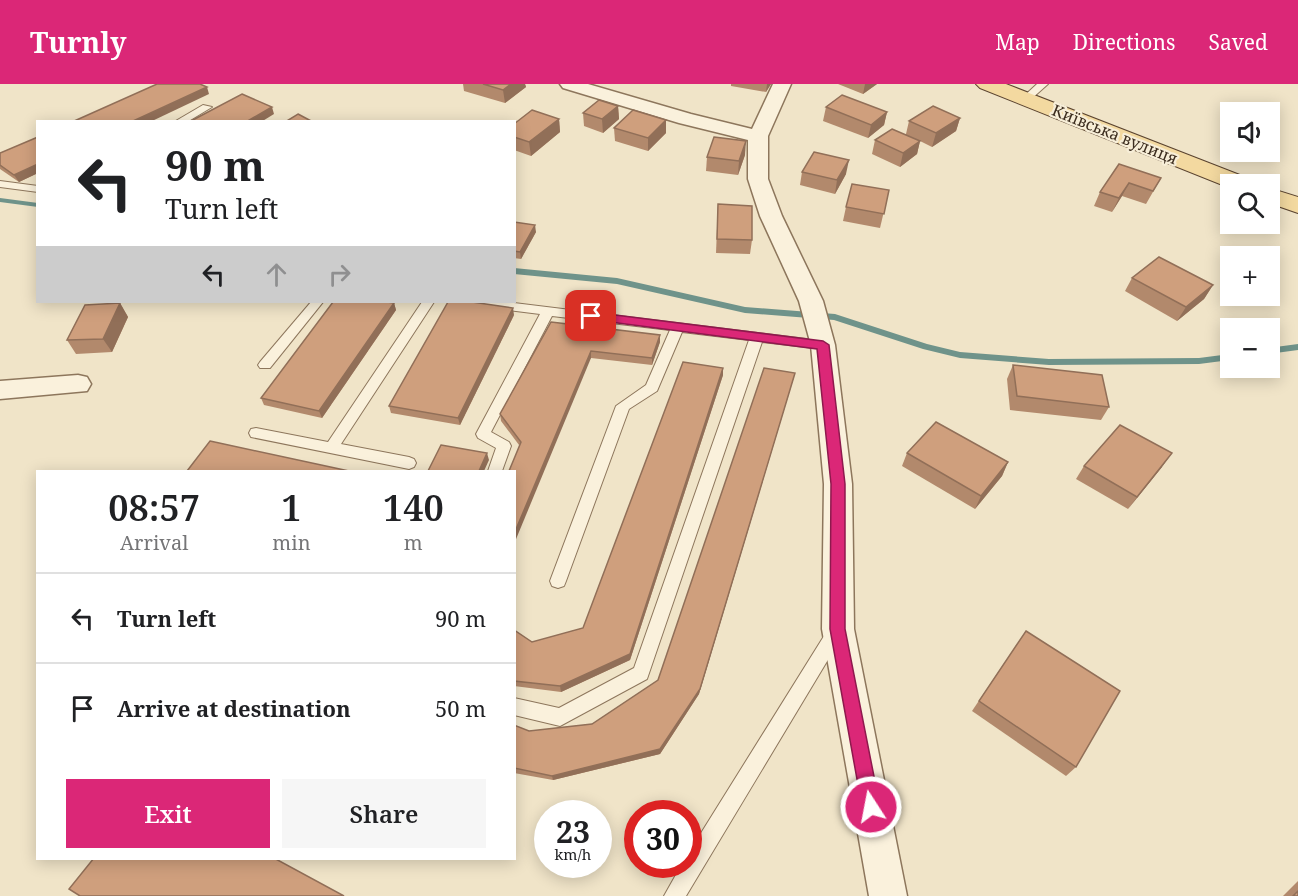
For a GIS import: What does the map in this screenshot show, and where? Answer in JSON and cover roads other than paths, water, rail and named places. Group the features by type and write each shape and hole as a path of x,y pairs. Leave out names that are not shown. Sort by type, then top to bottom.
{"main road":[{"name":"Київська вулиця","path":"987,84 1220,175"},
{"path":"1280,199 1298,206"}],"street":[{"path":"569,84 686,119 758,136"},
{"path":"782,84 758,136 758,179 771,216 817,325 838,484 838,629 888,896"},
{"path":"0,390 78,384"}],"lane":[{"path":"1026,99 1043,84"},
{"path":"183,120 207,107"},
{"path":"0,184 36,189"},
{"path":"265,365 316,303"},
{"path":"331,448 427,303"},
{"path":"485,303 757,337 817,325"},
{"path":"495,470 504,446 483,434 548,310"},
{"path":"558,581 623,406 652,388 678,327"},
{"path":"516,706 560,717 641,673 757,337"},
{"path":"256,433 409,463"},
{"path":"674,896 838,629"}],"waterway":[{"path":"0,200 36,205"},
{"path":"516,271 617,281 745,310 835,317 926,347 960,355 1049,362 1199,361 1220,358"},
{"path":"1280,349 1298,347"}]}
